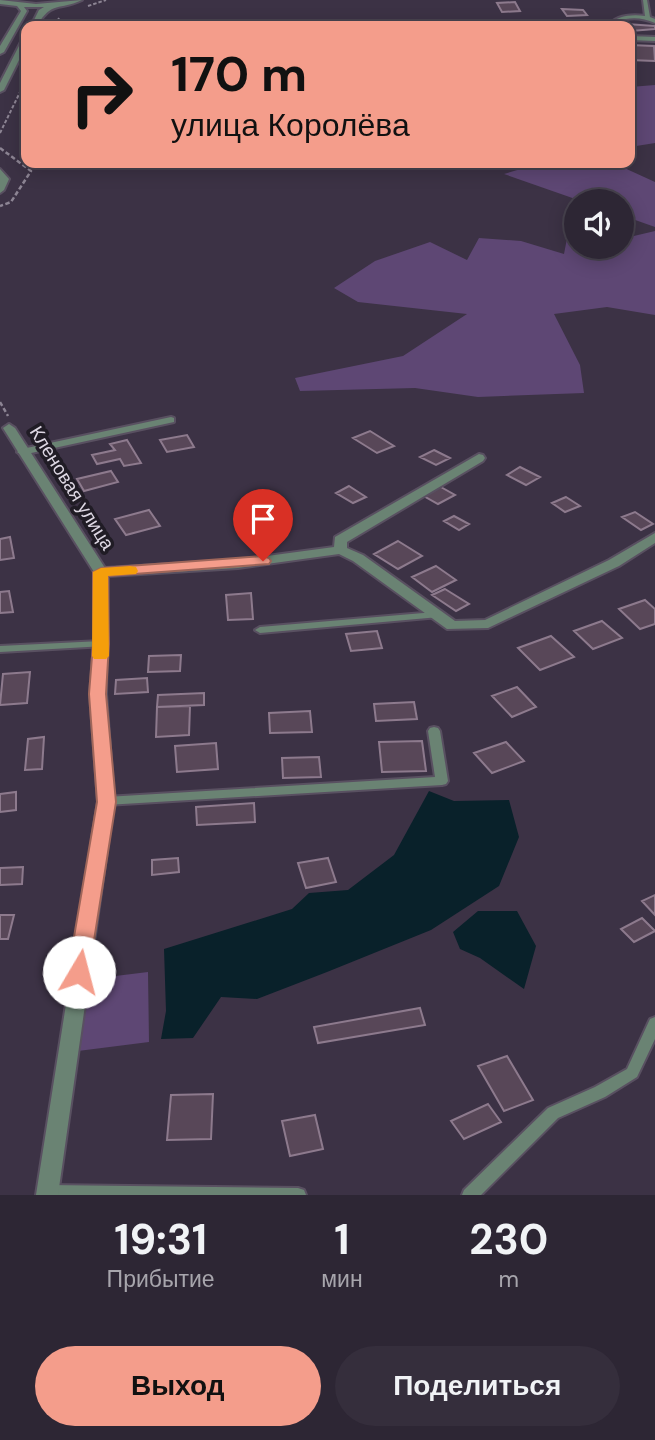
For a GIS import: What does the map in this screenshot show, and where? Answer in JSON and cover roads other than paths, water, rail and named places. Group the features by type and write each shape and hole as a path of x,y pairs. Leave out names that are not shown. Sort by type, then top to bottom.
{"street":[{"path":"0,2 20,6 52,5 79,0"},
{"path":"36,21 42,10 52,5"},
{"path":"0,52 24,11 20,6"},
{"path":"0,90 21,50"},
{"path":"0,172 5,179 0,190"},
{"name":"Кленовая улица","path":"9,428 101,572 98,694 106,802 47,1193"},
{"path":"341,550 340,540 479,458"},
{"path":"101,572 238,565 341,550 358,558 452,626 488,624 614,562 655,537"}],"lane":[{"path":"645,0 648,17"},
{"path":"615,21 648,17 655,21"},
{"path":"635,38 655,39"},
{"path":"22,452 171,420"},
{"path":"261,630 435,615"},
{"path":"0,649 101,644"},
{"path":"106,802 442,781 435,732"},
{"path":"470,1195 553,1113 600,1092 632,1073 655,1023"},
{"path":"47,1193 298,1195"}],"water":[{"path":"429,791 454,801 509,800 519,837 499,886 431,930 327,972 257,999 221,997 193,1038 161,1039 166,1011 164,949 292,909 309,893 348,890 394,855"},
{"path":"478,911 517,911 536,946 524,989 480,958 460,949 453,932"}]}
